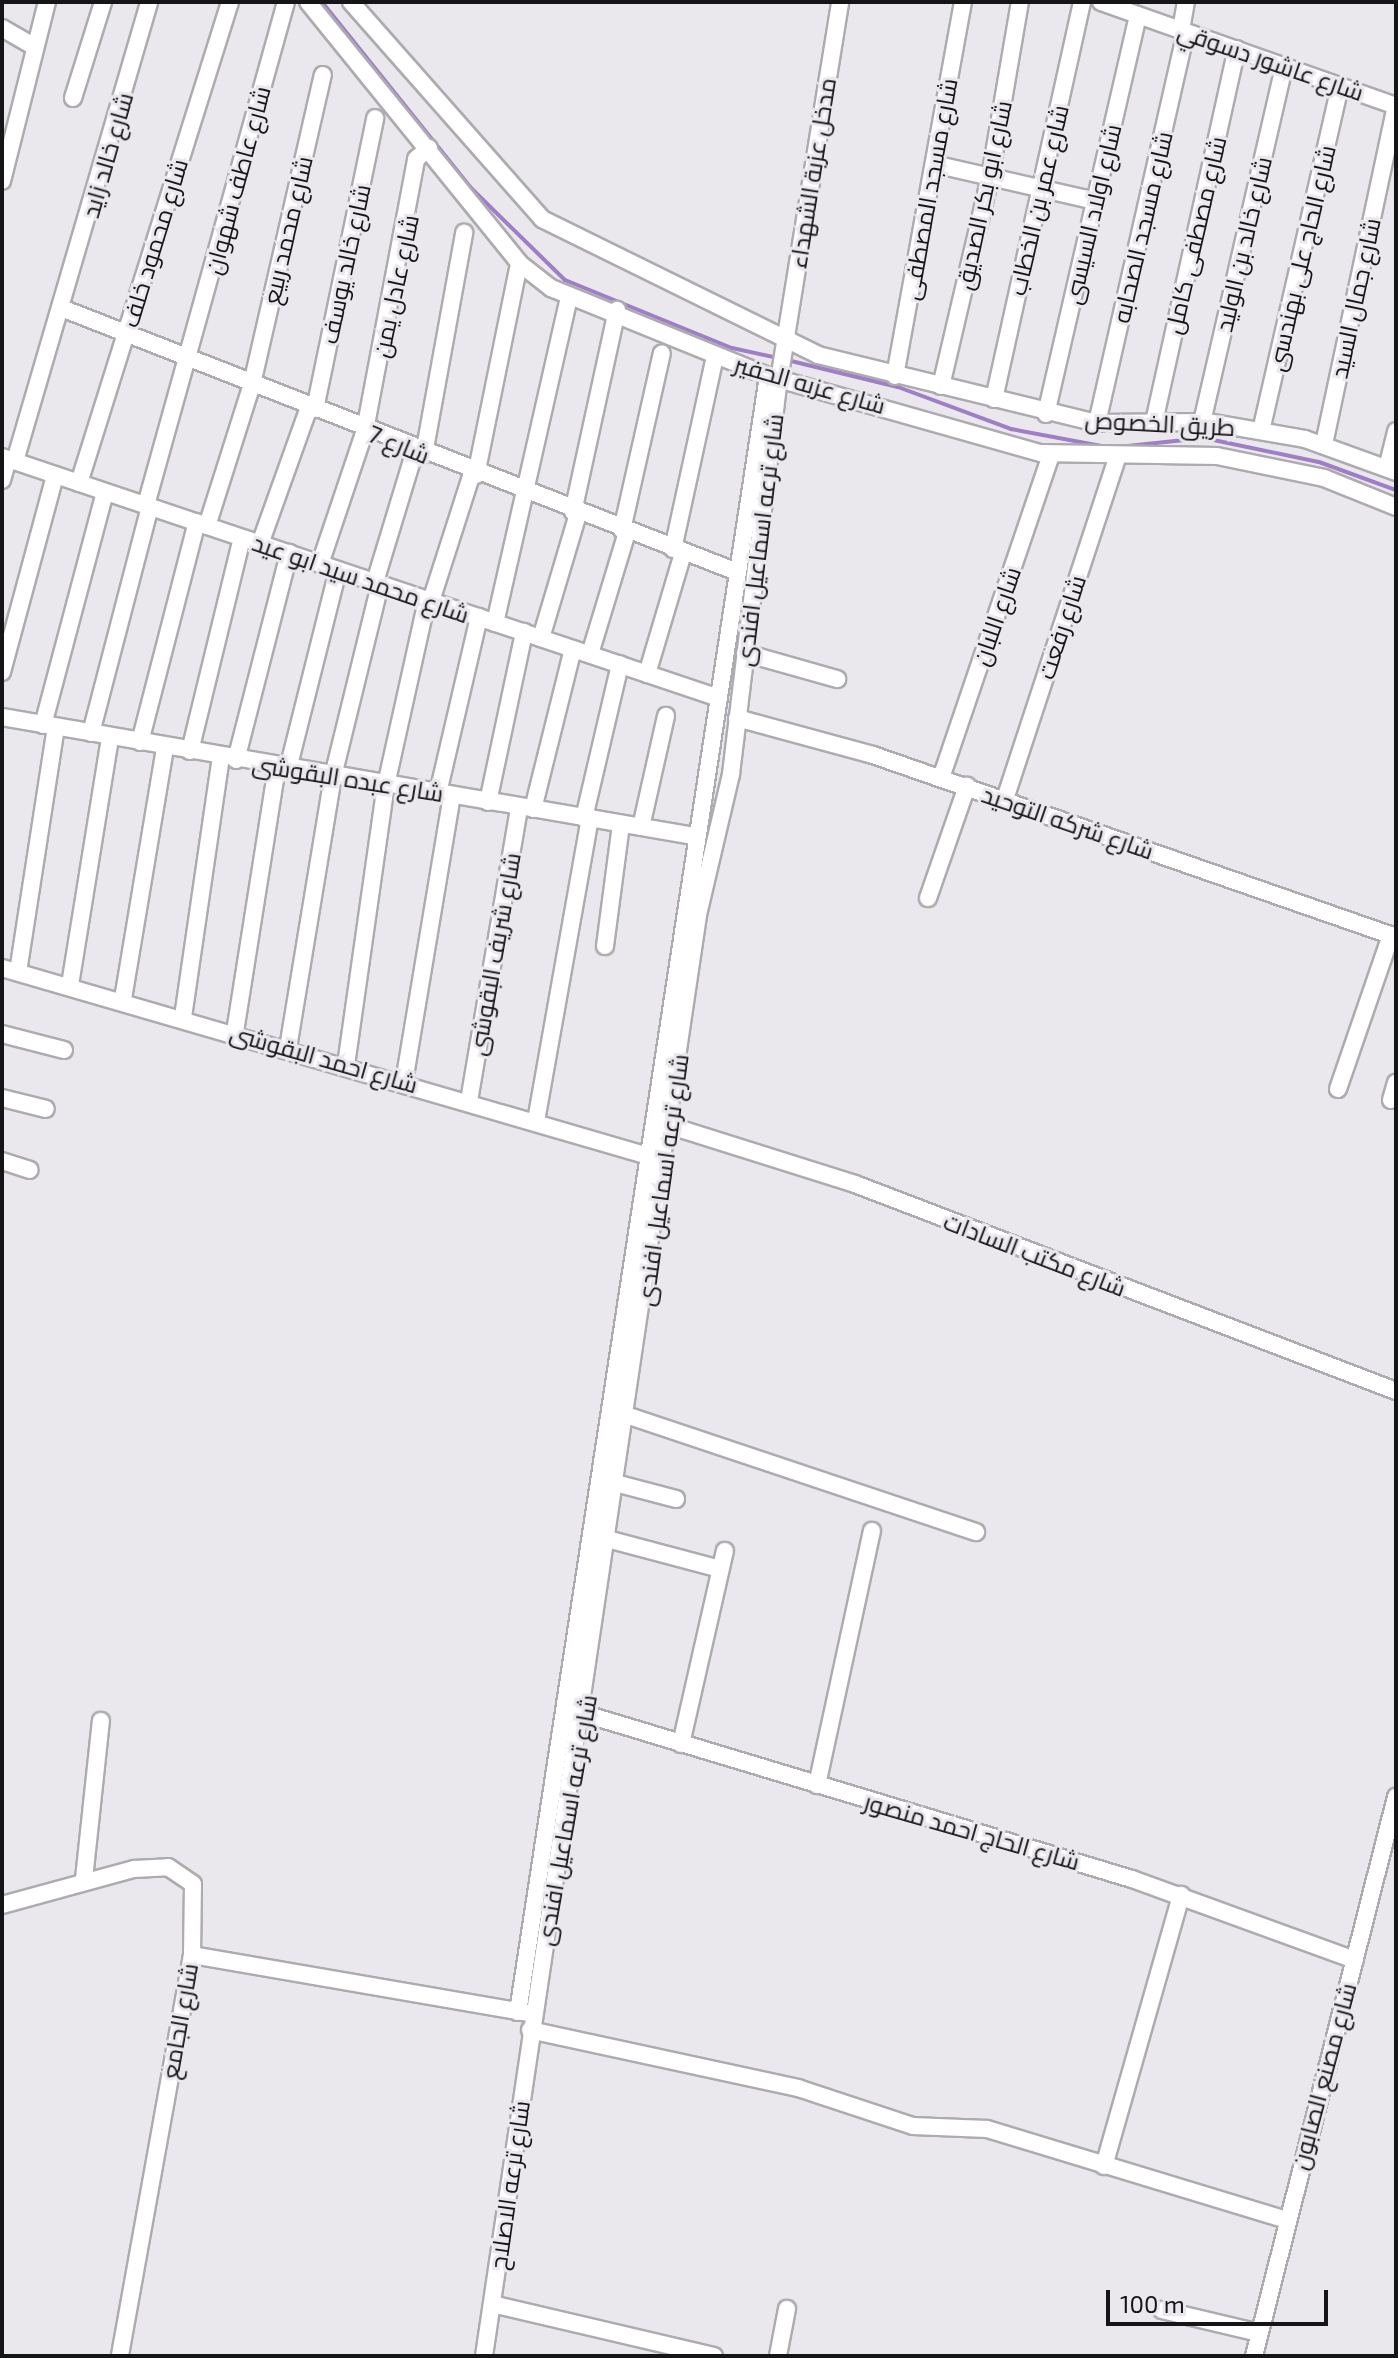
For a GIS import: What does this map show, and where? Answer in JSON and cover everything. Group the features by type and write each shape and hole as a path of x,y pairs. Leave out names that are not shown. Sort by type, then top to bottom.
{"street":[{"path":"2,181 33,46 47,2"},
{"path":"73,98 103,2"},
{"name":"شارع خالد زايد","path":"2,480 64,309 149,2"},
{"name":"شارع محمود خلف","path":"79,483 230,2"},
{"name":"شارع عاطف شهوان","path":"91,733 148,506 286,2"},
{"name":"شارع عزبه الحفير","path":"308,2 519,263 569,296 617,310 715,356 775,377 1051,455 1175,453 1276,466 1396,507"},
{"name":"شارع عزبه الحفير","path":"351,2 542,219 785,341"},
{"name":"مدخل عزبة الشهداء","path":"785,341 840,2"},
{"name":"شارع مسجد المصطفى","path":"895,376 963,2"},
{"name":"شارع ابو بكر الصديق","path":"941,386 990,177 1020,2"},
{"name":"شارع عمر بن الخطاب","path":"994,399 1082,2"},
{"name":"شارع عاشور دسوقي","path":"1101,2 1118,5 1138,15 1396,106"},
{"name":"شارع مسجد الصحابه","path":"1097,423 1184,31 1186,2"},
{"name":"شارع اولاد السيسى","path":"1046,414 1138,15"},
{"path":"2,28 33,46"},
{"name":"شارع مصطفى كامل","path":"1154,422 1237,49"},
{"name":"شارع خالد بن الوليد","path":"1202,422 1284,66"},
{"name":"شارع محمد ربيع","path":"140,742 202,524 252,384 323,75"},
{"name":"شارع الحاج على بهندسى","path":"1261,431 1340,85"},
{"name":"شارع جمال السيد","path":"1324,444 1396,106"},
{"name":"شارع خالد يوسف","path":"260,544 312,408 375,118"},
{"name":"شارع عادل يمن","path":"320,564 365,430 416,159 429,148"},
{"path":"934,164 1095,201"},
{"path":"288,1048 333,776 377,583 420,452 464,233"},
{"path":"346,1065 386,785 429,600 474,474 519,263"},
{"path":"404,1082 445,794 487,620 528,495 569,296"},
{"name":"شارع 7","path":"64,309 474,474 737,572"},
{"path":"541,638 575,513 617,310"},
{"name":"طريق الخصوص","path":"785,341 818,355 1046,414 1097,423 1202,422 1261,431 1324,444 1392,470"},
{"name":"شارع ترعه اسماعيل افندى","path":"527,2019 633,1238 694,836 719,698 737,572 775,377 785,341"},
{"path":"590,654 625,531 662,353"},
{"path":"647,674 678,551 715,356"},
{"name":"شارع ترعه اسماعيل افندى","path":"527,2019 585,1714 671,1126 698,915 737,718 775,377"},
{"path":"1392,470 1396,431"},
{"name":"شارع اللبان","path":"941,778 1051,455"},
{"name":"شارع رفعت","path":"1005,799 1118,456"},
{"name":"شارع محمد سيد ابو عيد","path":"8,459 719,698"},
{"path":"2,672 55,475"},
{"path":"10,970 50,726 105,492"},
{"path":"190,751 242,538"},
{"path":"183,1017 228,758 289,553"},
{"path":"235,1032 283,768 338,570"},
{"path":"488,802 524,632"},
{"name":"شارع شريف البقوشى","path":"469,1101 526,808 573,649"},
{"path":"745,653 837,679"},
{"path":"536,1121 587,818 620,664"},
{"path":"641,827 666,716"},
{"name":"شارع عبده البقوشى","path":"2,717 283,768 694,836"},
{"name":"شارع شركه التوحيد","path":"737,718 967,786 1393,936"},
{"path":"70,985 110,737"},
{"path":"123,999 165,747"},
{"path":"928,898 967,786"},
{"path":"605,946 621,824"},
{"path":"1338,1089 1393,936"},
{"name":"شارع احمد البقوشى","path":"10,970 123,999 645,1155"},
{"path":"2,1034 64,1050"},
{"path":"2,1098 46,1109"},
{"name":"شارع مكتب السادات","path":"671,1126 855,1184 1396,1391"},
{"path":"2,1161 30,1170"},
{"path":"633,1238 652,1242"},
{"path":"629,1416 976,1532"},
{"path":"619,1484 676,1499"},
{"path":"817,1785 872,1531"},
{"path":"611,1540 720,1569"},
{"path":"681,1744 725,1551"},
{"name":"شارع الحاج احمد منصور","path":"585,1714 1181,1895 1355,1960"},
{"path":"84,1879 101,1721"},
{"name":"شارع مصنع الصابون","path":"1254,2356 1284,2219 1396,1797"},
{"name":"شارع الجامع","path":"2,1905 84,1879 146,1868 187,1875 196,1903 192,1955 120,2356"},
{"path":"1104,2166 1181,1895"},
{"path":"192,1955 527,2019 798,2088 913,2126 987,2129 1284,2219"},
{"name":"شارع ترعه الاصلاح","path":"484,2356 527,2019"},
{"path":"492,2304 714,2356"},
{"path":"778,2356 787,2309"},
{"path":"1162,2310 1259,2333"}],"waterway":[{"path":"322,2 472,189 565,280 732,348 778,358"},
{"path":"787,360 898,387 1011,429 1101,446"},
{"path":"1118,447 1204,438 1319,462 1396,490"}]}
